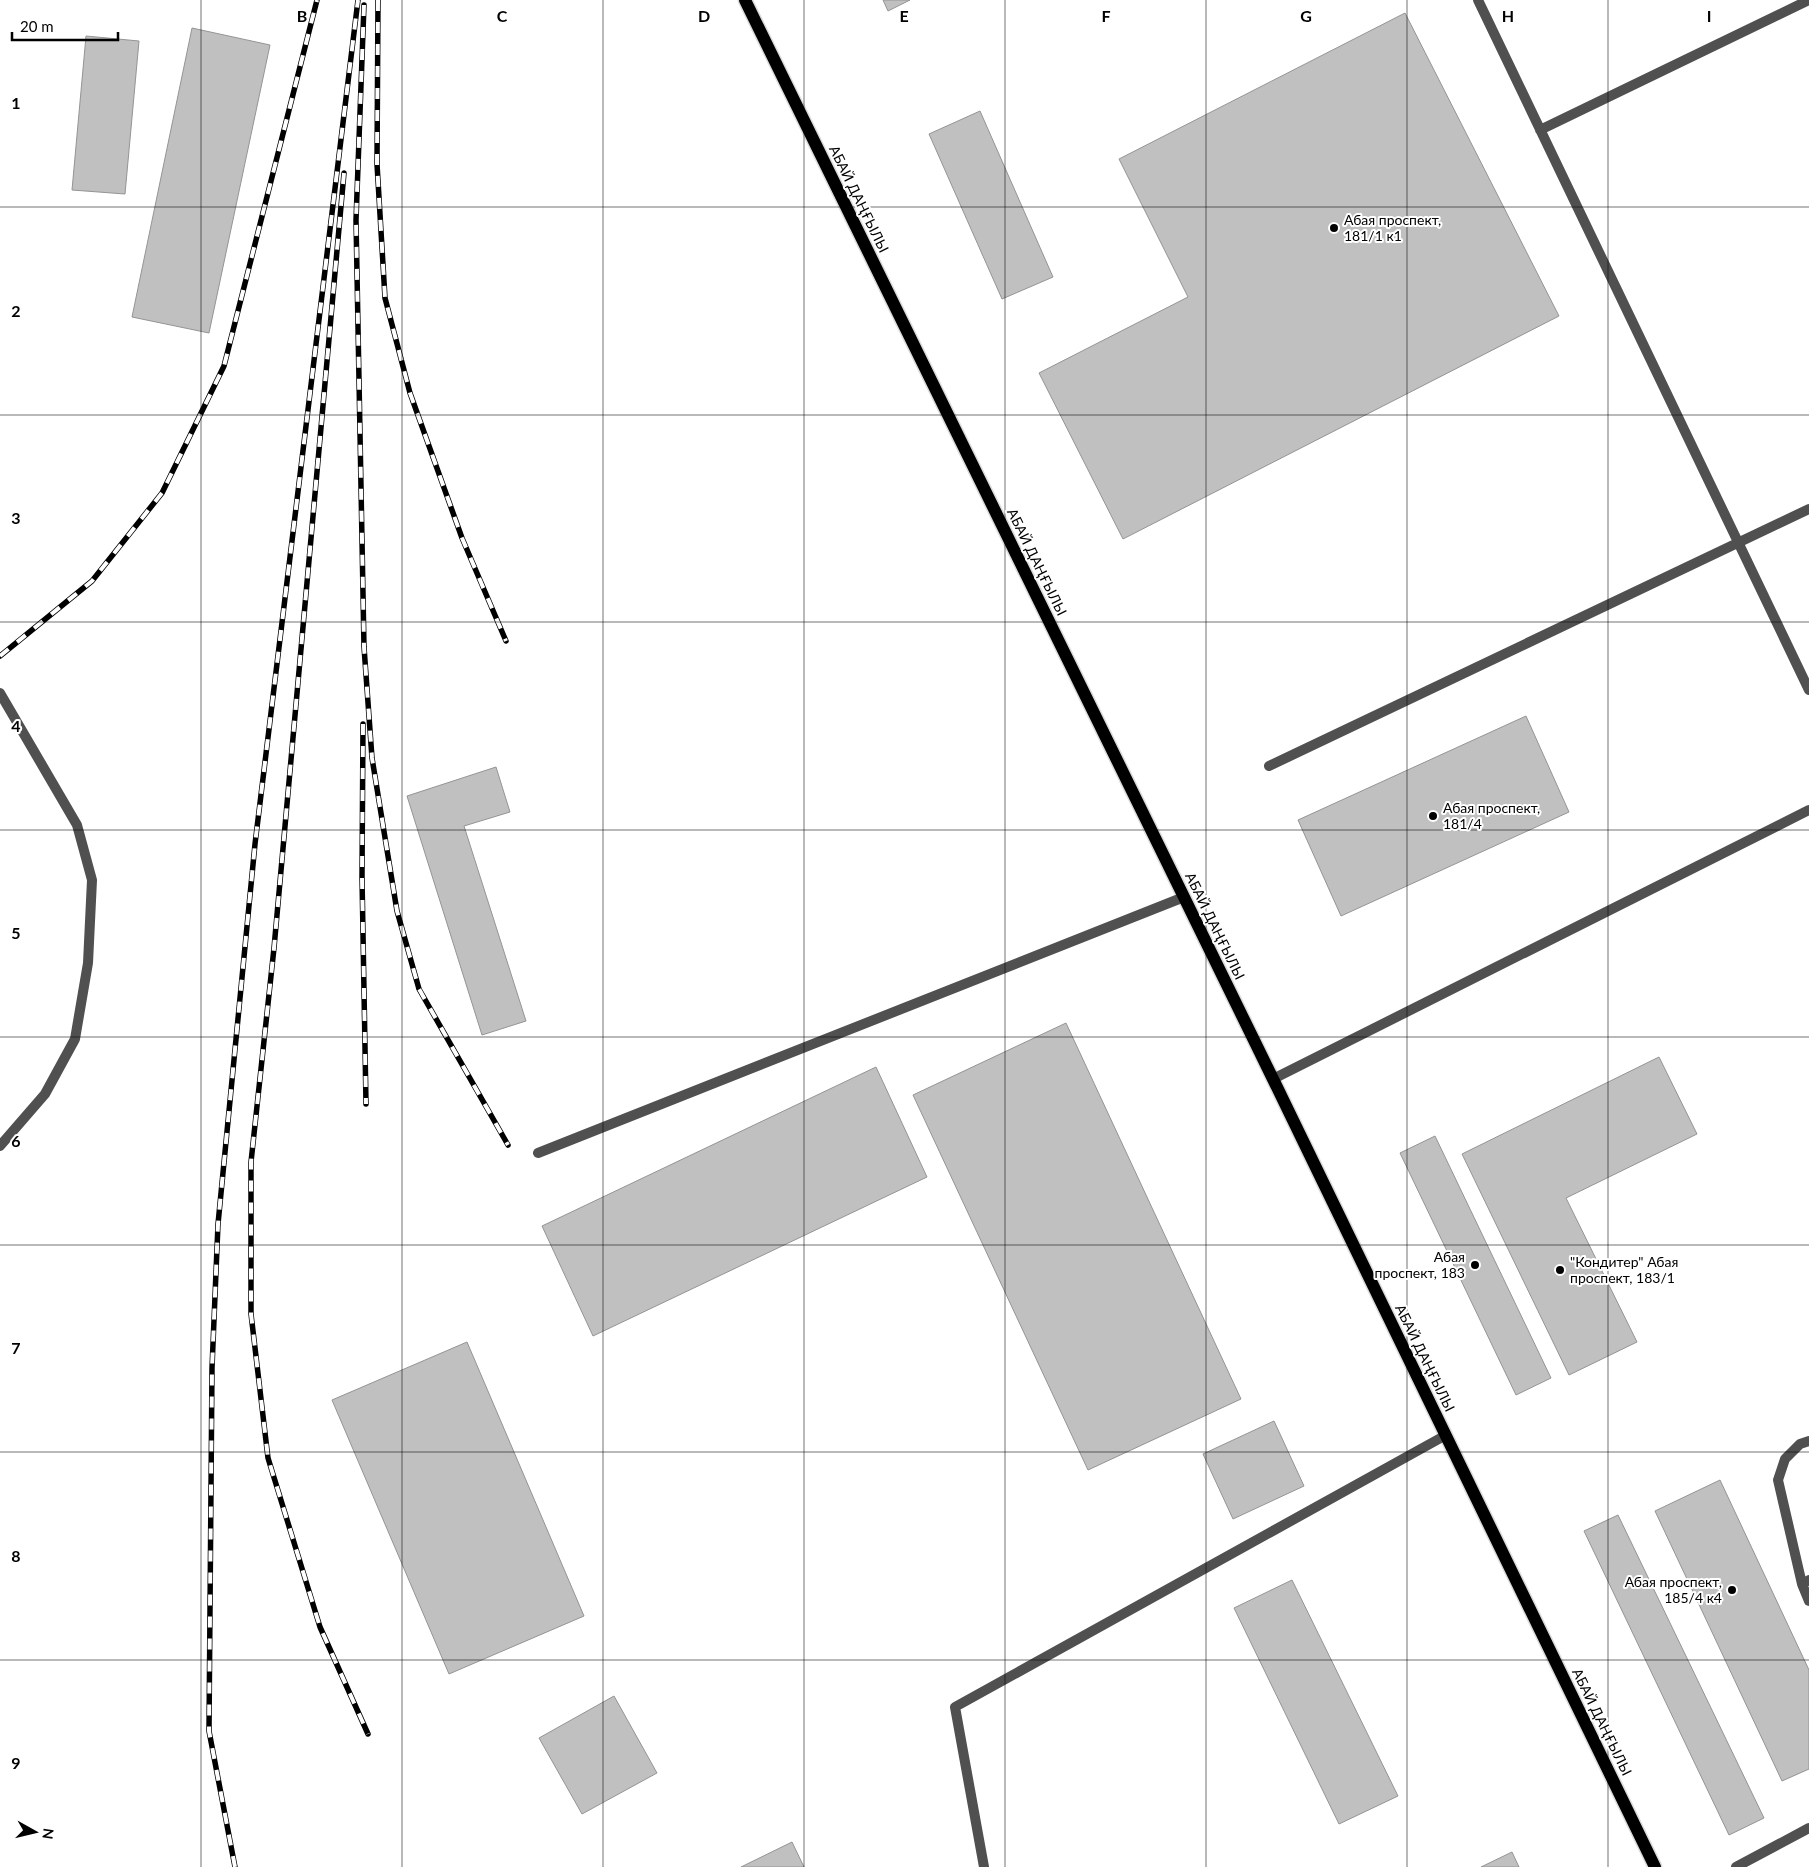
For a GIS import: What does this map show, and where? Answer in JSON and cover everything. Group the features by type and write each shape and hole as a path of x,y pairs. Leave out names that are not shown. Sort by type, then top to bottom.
{"main road":[{"name":"АБАЙ ДАҢҒЫЛЫ","path":"745,0 1273,1078 1655,1867"}],"lane":[{"path":"1478,0 1809,690"},
{"path":"1540,130 1809,0"},
{"path":"1269,766 1738,541 1809,509"},
{"path":"0,692 77,825 92,880 88,963 75,1039 45,1094 0,1146"},
{"path":"1273,1078 1809,810"},
{"path":"538,1154 1184,896"},
{"path":"984,1867 955,1707 1446,1435"},
{"path":"1809,1441 1800,1444 1785,1459 1778,1480 1806,1582 1809,1601"},
{"path":"1736,1867 1809,1828"}],"building":[{"path":"883,0 910,0 888,11"},
{"name":"Абая проспект, 181/1 к1","path":"1405,13 1559,316 1123,539 1039,373 1188,297 1119,159"},
{"path":"192,28 270,45 209,333 132,317"},
{"path":"86,36 139,41 125,194 72,190"},
{"path":"980,111 1053,277 1002,299 929,134"},
{"name":"Абая проспект, 181/4","path":"1526,716 1569,812 1341,916 1298,820"},
{"path":"496,767 510,812 464,826 526,1021 482,1035 407,796"},
{"path":"1066,1023 1241,1399 1088,1470 913,1095"},
{"name":"\"Кондитер\" Абая проспект, 183/1","path":"1659,1057 1697,1134 1566,1198 1637,1342 1569,1375 1462,1154"},
{"path":"876,1067 927,1177 593,1336 542,1226"},
{"name":"Абая проспект, 183","path":"1435,1136 1551,1378 1516,1395 1400,1153"},
{"path":"467,1342 584,1616 449,1674 332,1400"},
{"path":"1274,1421 1304,1486 1233,1519 1203,1454"},
{"name":"Абая проспект, 185/4 к4","path":"1720,1480 1809,1670 1809,1769 1782,1781 1655,1511"},
{"path":"1618,1515 1764,1818 1729,1835 1584,1531"},
{"path":"1292,1580 1398,1796 1339,1824 1234,1608"},
{"path":"614,1696 657,1773 582,1814 539,1738"},
{"path":"792,1842 804,1867 741,1867"},
{"path":"1512,1852 1519,1867 1481,1867"}],"railway":[{"path":"0,656 92,581 162,493 224,366 317,0"},
{"path":"235,1867 209,1731 212,1368 218,1224 255,844 358,0"},
{"path":"378,0 377,164 385,298 410,393 462,538 506,641"},
{"path":"364,5 356,220 364,647 372,758 397,911 419,989 508,1145"},
{"path":"344,173 274,948 251,1162 251,1314 268,1458 320,1627 368,1734"},
{"path":"363,724 362,877 366,1104"}],"place":[{"name":"Абая проспект, 181/1 к1","path":"1334,228"},
{"name":"Абая проспект, 181/4","path":"1433,816"},
{"name":"Абая проспект, 183","path":"1475,1265"},
{"name":"\"Кондитер\" Абая проспект, 183/1","path":"1560,1270"},
{"name":"Абая проспект, 185/4 к4","path":"1732,1590"}]}
